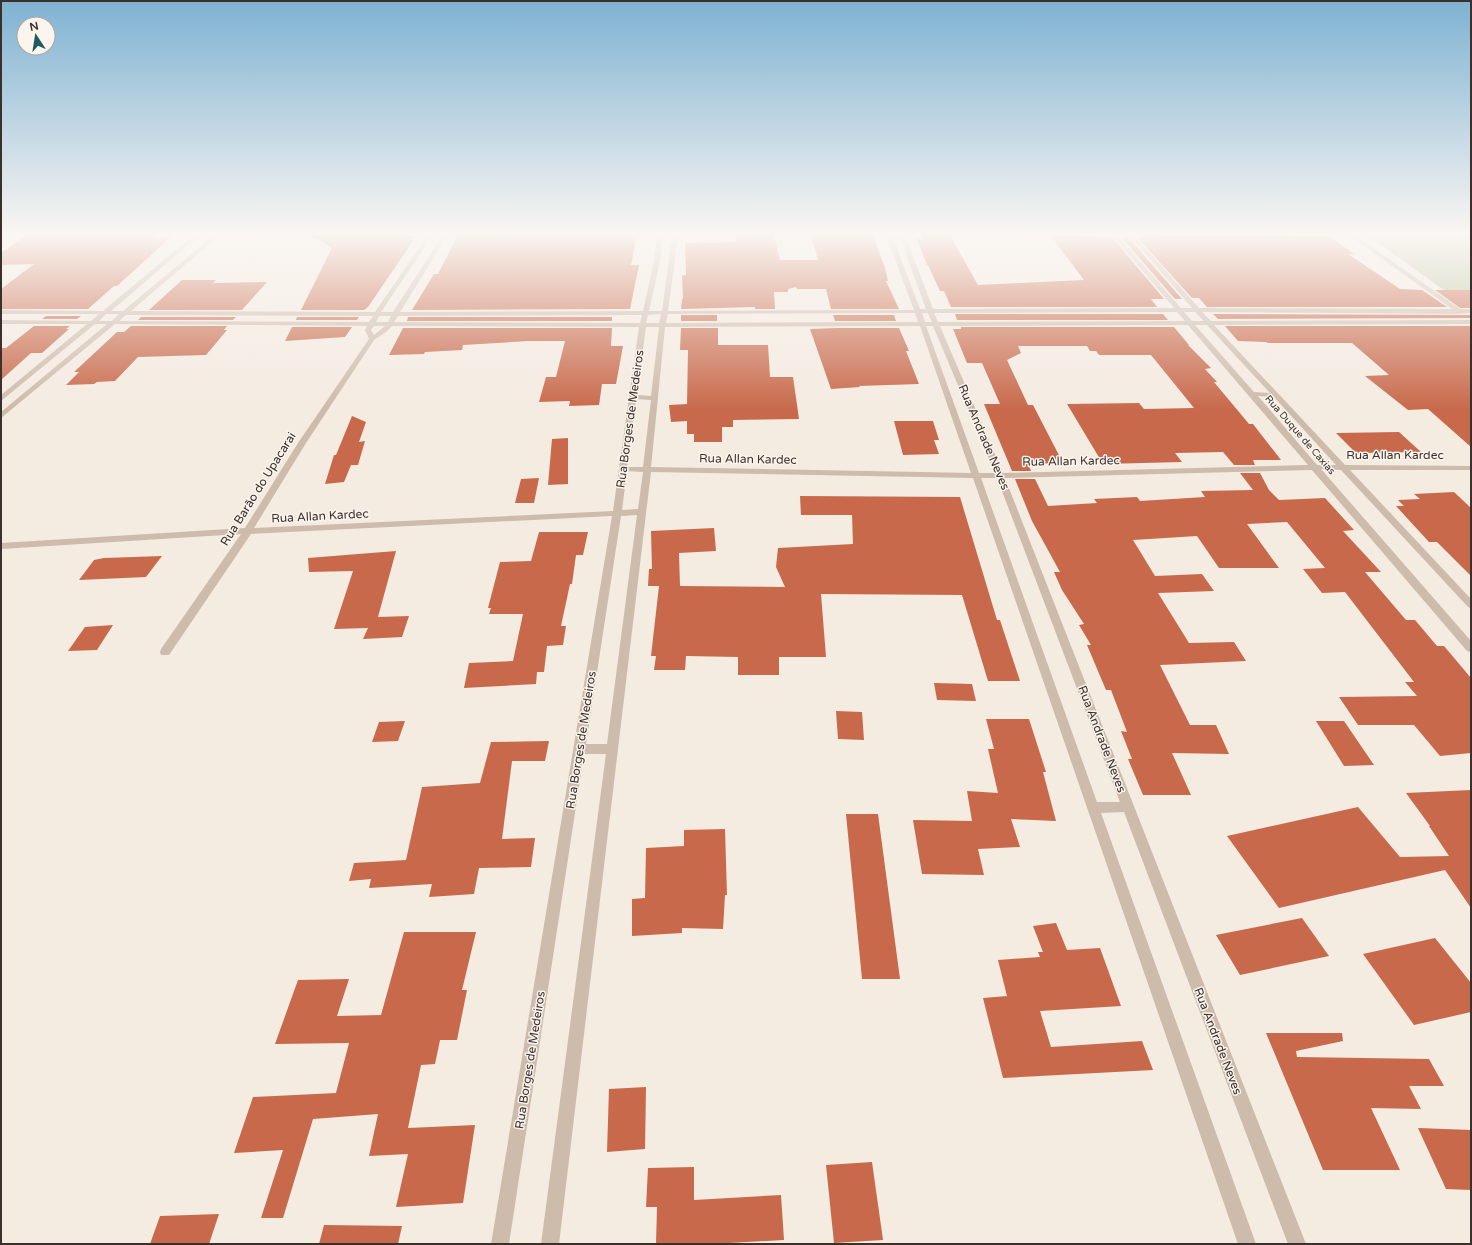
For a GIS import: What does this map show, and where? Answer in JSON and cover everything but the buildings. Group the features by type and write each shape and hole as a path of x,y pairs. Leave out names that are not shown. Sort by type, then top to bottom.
{"street":[{"path":"1,399 129,293"},
{"path":"3,413 148,293"},
{"path":"372,339 368,330 391,293"},
{"name":"Rua Barão do Upacarai","path":"165,652 248,531 302,443 372,339 385,331 391,324 409,293"},
{"name":"Rua Borges de Medeiros","path":"500,1244 624,469 642,324 650,293"},
{"name":"Rua Borges de Medeiros","path":"550,1244 647,469 662,325 666,313 668,293"},
{"name":"Rua Andrade Neves","path":"915,293 924,311 935,323 955,392 976,476 1247,1244"},
{"name":"Rua Andrade Neves","path":"920,293 924,311 921,323 955,392 1000,475 1297,1244"},
{"name":"Rua Duque de Caxias","path":"1164,293 1316,467 1471,648"},
{"name":"Rua Duque de Caxias","path":"1182,293 1471,605"},
{"path":"1432,293 1471,321"},
{"path":"1,312 377,314 1178,310 1471,311"},
{"path":"1059,311 1065,323"},
{"path":"1316,311 1328,322"},
{"path":"794,312 795,324"},
{"path":"244,323 254,313"},
{"path":"507,324 514,313"},
{"path":"1,322 662,325 1471,321"},
{"path":"1252,394 1277,395"},
{"path":"633,397 654,398"},
{"name":"Rua Allan Kardec","path":"624,469 976,476 1316,467 1471,468"},
{"name":"Rua Allan Kardec","path":"1,546 248,531 641,512"},
{"path":"580,749 611,749"},
{"path":"1093,808 1128,807"}],"green space":[{"path":"1448,293 1471,293 1471,308"}]}
